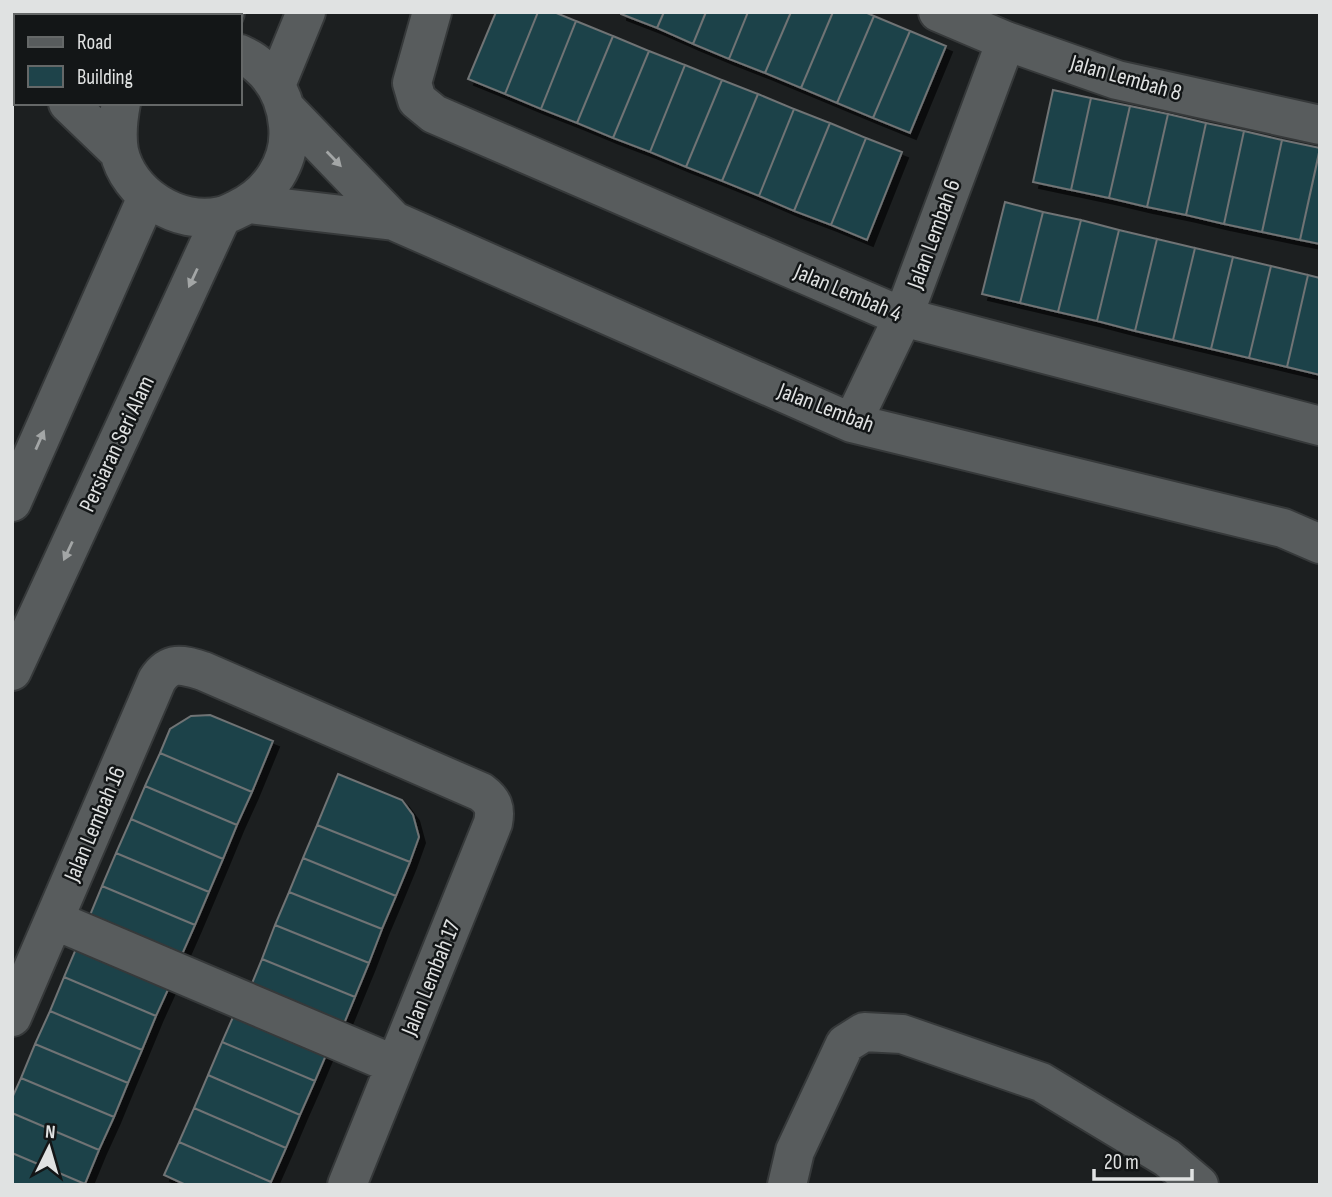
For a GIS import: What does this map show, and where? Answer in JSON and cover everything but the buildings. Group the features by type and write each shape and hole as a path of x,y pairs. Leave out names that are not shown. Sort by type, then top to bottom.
{"street":[{"path":"236,210 270,186 284,163 290,136 281,97 306,12"},
{"name":"Jalan Lembah 4","path":"432,12 412,83 417,100 434,114 903,317 1320,426"},
{"name":"Jalan Lembah 8","path":"938,12 1006,41 1117,80 1320,125"},
{"name":"Jalan Lembah 6","path":"852,423 903,317 1006,41"},
{"name":"Jalan Lembah","path":"242,55 258,65 281,97 394,221"},
{"path":"70,105 119,152"},
{"path":"12,502 148,197 130,177 119,152 117,126 121,105"},
{"name":"Jalan Lembah","path":"148,197 171,211 198,217 236,210 394,221 852,423 1283,528 1320,544"},
{"name":"Persiaran Seri Alam","path":"12,671 236,210"},
{"name":"Jalan Lembah 16","path":"12,1017 157,680 162,672 170,667 179,665 203,671 463,784"},
{"name":"Jalan Lembah 17","path":"347,1185 493,823 494,805 488,797 463,784"},
{"path":"54,920 395,1065"},
{"path":"787,1185 795,1151 845,1044 864,1032 902,1034 1041,1082 1162,1172 1199,1185"}]}
